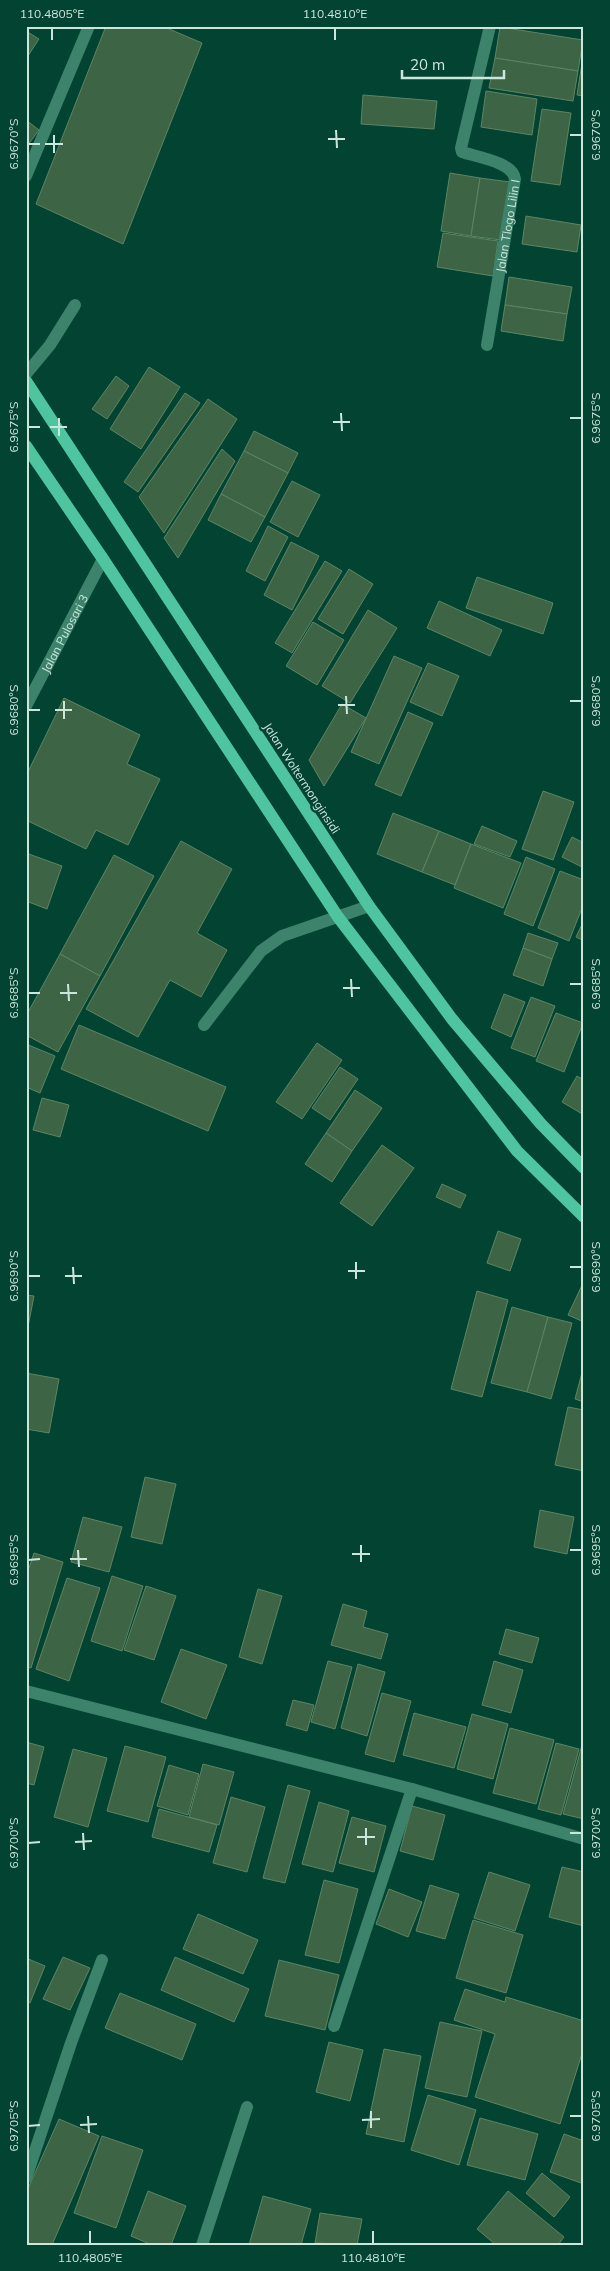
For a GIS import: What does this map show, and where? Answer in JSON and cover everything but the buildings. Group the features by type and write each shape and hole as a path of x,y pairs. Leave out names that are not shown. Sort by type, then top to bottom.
{"main road":[{"name":"Jalan Woltermonginsidi","path":"26,382 369,906 452,1019 541,1124 584,1168"},
{"path":"26,446 104,559 338,917 517,1151 584,1216"}],"street":[{"path":"26,176 89,26"},
{"name":"Jalan Tlogo Lilin I","path":"487,345 515,179 514,173 508,166 462,152 461,148 490,26"},
{"path":"26,374 50,345 75,305"},
{"name":"Jalan Pulosari 3","path":"26,706 104,559"},
{"path":"204,1026 261,951 282,936 369,906"},
{"path":"26,1691 412,1790 584,1839"},
{"path":"334,2026 412,1790"},
{"path":"26,2178 70,2043 102,1960"},
{"path":"202,2245 247,2106"}]}
